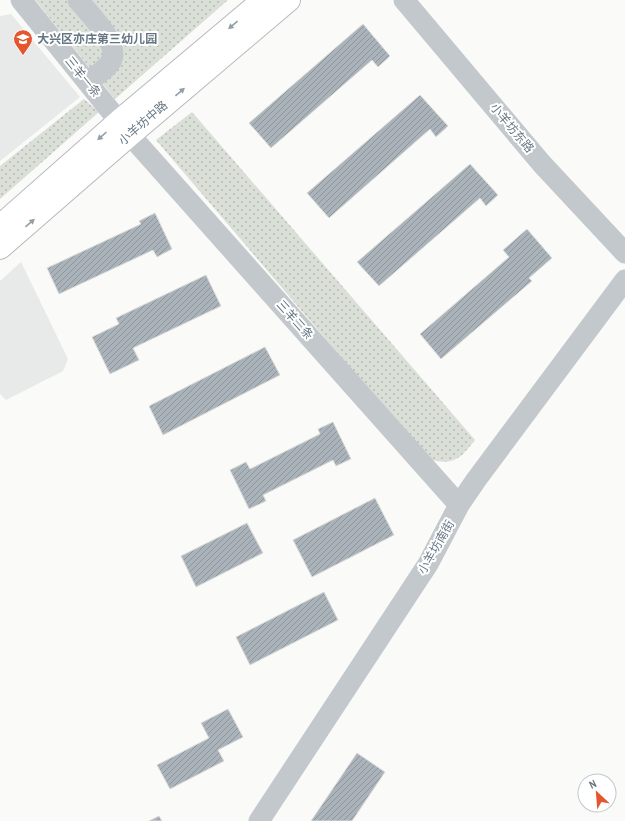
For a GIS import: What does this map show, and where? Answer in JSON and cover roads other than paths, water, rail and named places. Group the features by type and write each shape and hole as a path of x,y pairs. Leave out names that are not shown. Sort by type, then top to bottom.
{"main road":[{"name":"小羊坊中路","path":"0,248 124,128 263,0"},
{"name":"小羊坊中路","path":"0,226 289,0"}],"street":[{"name":"三羊一条","path":"21,0 124,128"},
{"path":"78,0 108,37 114,49 112,60 103,71 88,82"},
{"name":"小羊坊东路","path":"404,0 542,164 625,253"},
{"name":"三羊二条","path":"124,128 460,506"},
{"name":"小羊坊南街","path":"259,821 428,564 476,480 625,280"}],"place":[{"name":"大兴区亦庄第三幼儿园","path":"23,56"}]}
